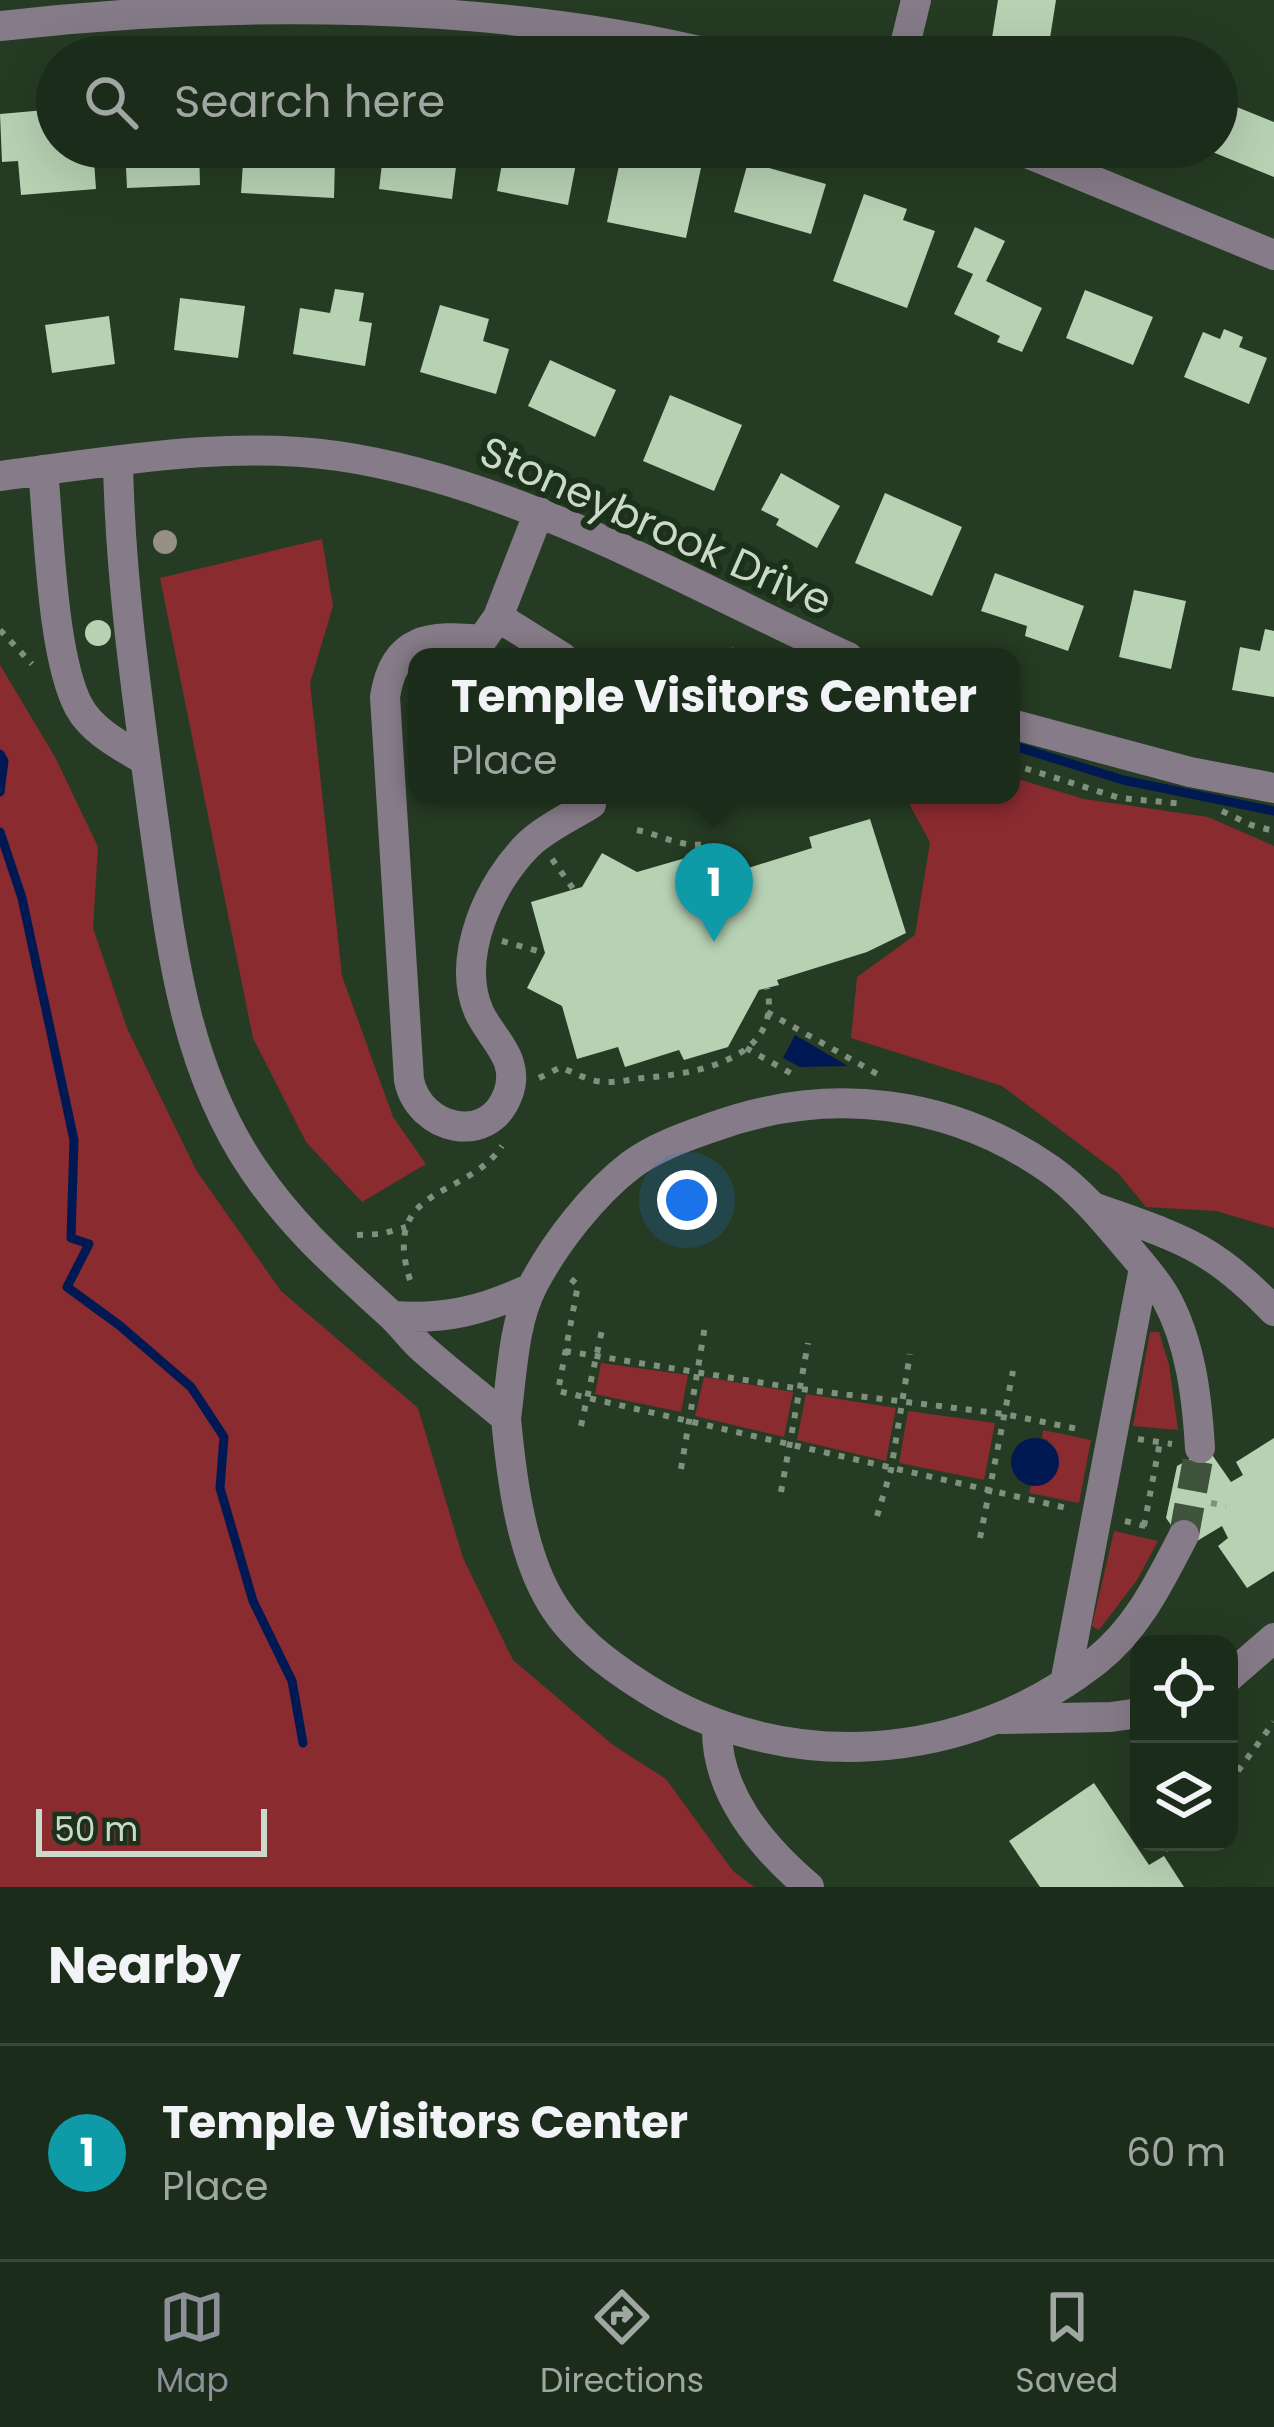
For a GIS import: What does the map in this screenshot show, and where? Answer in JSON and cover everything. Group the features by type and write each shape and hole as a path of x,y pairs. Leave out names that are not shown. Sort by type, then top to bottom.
{"street":[{"path":"907,36 916,0"},
{"path":"0,26 99,13 256,5 442,14 605,36"},
{"path":"1062,168 1274,256"},
{"name":"Stoneybrook Drive","path":"0,476 118,460 262,451 336,456 432,474 538,512 829,648"},
{"path":"118,460 143,758 167,922 188,1029 217,1106 252,1168 293,1222 419,1346 506,1418"},
{"path":"43,470 64,669 80,711 113,742 143,758"},
{"path":"410,648 435,638 482,640 498,617 538,512"},
{"path":"498,617 548,648"},
{"path":"408,650 388,676 385,697 409,1080 421,1108 436,1121 459,1127 482,1123 508,1095 511,1064 482,1018 472,984 479,932 497,880 531,842 590,804"},
{"path":"1020,726 1190,772 1274,788"},
{"path":"1184,1535 1127,1633 1064,1683 994,1719 888,1746 835,1749 781,1742 717,1725 674,1706 605,1662 545,1592 519,1508 506,1418 519,1333 531,1288 584,1214 631,1166 670,1142 745,1115 791,1104 855,1100 956,1122 1004,1142 1052,1170 1094,1208 1166,1297 1190,1362 1200,1448"},
{"path":"1094,1208 1190,1242 1244,1279 1274,1311"},
{"path":"1064,1683 1144,1268"},
{"path":"393,1316 432,1319 466,1314 531,1288"},
{"path":"1238,1669 1274,1638"},
{"path":"994,1719 1130,1714"},
{"path":"717,1725 716,1752 728,1790 777,1859 809,1887"}],"path":[{"path":"1020,767 1120,798 1224,812 1274,831"},
{"path":"638,830 687,847 706,844 719,854"},
{"path":"552,858 574,890"},
{"path":"502,940 545,952"},
{"path":"562,1067 608,1082 673,1076 731,1060 766,1021 767,988"},
{"path":"767,1012 882,1077"},
{"path":"746,1048 794,1075"},
{"path":"410,1280 403,1250 406,1227 416,1210 442,1187 494,1157"},
{"path":"356,1235 406,1227"},
{"path":"571,1279 578,1285 558,1391 1074,1510"},
{"path":"681,1468 705,1326"},
{"path":"581,1426 602,1330"},
{"path":"781,1492 808,1343"},
{"path":"565,1351 1004,1414 1091,1431"},
{"path":"877,1516 891,1469 910,1354"},
{"path":"980,1538 1013,1371"},
{"path":"1144,1526 1160,1442"},
{"path":"1211,1503 1226,1505"},
{"path":"1238,1771 1274,1722"}],"shaded area":[{"path":"322,539 333,606 310,683 342,976 393,1117 426,1164 362,1202 306,1142 253,1038 160,578"},
{"path":"0,665 55,757 98,847 93,928 127,1028 196,1170 281,1291 418,1408 463,1558 513,1660 613,1745 666,1779 733,1871 754,1887 0,1887"},
{"path":"1020,780 1084,799 1208,817 1274,846 1274,1228 1216,1211 1146,1207 1118,1173 1002,1086 851,1038 857,977 915,935 930,842 909,804 1020,804"},
{"path":"1150,1332 1159,1332 1169,1365 1178,1430 1133,1426"},
{"path":"601,1363 688,1375 681,1412 595,1394"},
{"path":"704,1377 793,1392 784,1437 695,1416"},
{"path":"806,1394 896,1408 886,1461 797,1440"},
{"path":"908,1411 995,1423 984,1480 899,1463"},
{"path":"1043,1430 1091,1440 1079,1503 1029,1493 1031,1486 1042,1485 1048,1440 1042,1438"},
{"path":"1114,1531 1158,1541 1137,1580 1099,1630 1092,1626"}],"water":[{"path":"795,1035 848,1066 800,1067 783,1058"},
{"path":"1035,1438 1052,1445 1059,1462 1052,1479 1035,1486 1018,1479 1011,1462 1018,1445"}],"building":[{"path":"998,0 1056,0 1050,36 992,36"},
{"path":"1238,107 1274,122 1274,177 1238,162"},
{"path":"36,111 36,168 94,168 96,189 21,195 18,161 2,162 0,114"},
{"path":"126,168 200,168 200,185 127,188"},
{"path":"243,168 335,168 334,198 241,193"},
{"path":"382,168 456,168 452,199 379,189"},
{"path":"501,168 575,168 568,205 497,191"},
{"path":"619,168 701,168 686,238 607,222"},
{"path":"746,168 769,168 826,184 811,234 734,212"},
{"path":"864,194 907,209 903,220 935,231 907,308 833,281"},
{"path":"975,227 1005,241 986,281 1042,308 1022,352 954,314 973,274 957,267"},
{"path":"335,289 364,293 359,321 372,323 365,366 293,354 300,308 330,313"},
{"path":"1085,290 1153,317 1133,365 1066,338"},
{"path":"180,298 245,306 238,358 174,350"},
{"path":"440,305 489,319 483,341 509,349 496,394 420,372"},
{"path":"109,316 115,364 52,373 45,325"},
{"path":"1224,329 1243,337 1239,347 1267,358 1249,404 1184,377 1203,332 1220,339"},
{"path":"550,360 616,390 595,437 528,406"},
{"path":"670,395 742,425 714,491 643,461"},
{"path":"781,473 840,506 817,548 776,525 779,519 761,510"},
{"path":"885,493 962,527 932,596 855,563"},
{"path":"995,573 1084,606 1068,651 1025,636 1027,626 981,611"},
{"path":"1134,590 1186,601 1171,669 1119,657"},
{"path":"98,620 111,633 98,646 85,633"},
{"path":"1265,629 1274,631 1274,697 1232,690 1240,647 1260,651"},
{"path":"870,819 906,933 867,952 759,990 728,1047 684,1060 679,1050 625,1067 618,1047 577,1059 562,1006 527,988 545,953 531,902 582,887 602,853 637,872 719,854 726,875 812,848 809,837"},
{"path":"1274,1438 1274,1571 1247,1588 1218,1546 1228,1538 1222,1526 1187,1547 1166,1518 1177,1466 1208,1449 1231,1482 1243,1475 1236,1462"},
{"path":"1094,1783 1130,1837 1130,1851 1140,1851 1149,1865 1164,1856 1184,1887 1040,1887 1009,1841"}],"waterway":[{"path":"1020,748 1123,780 1274,811"},
{"path":"0,754 4,761 0,792"},
{"path":"0,832 22,898 74,1140 71,1238 89,1244 67,1287 191,1387 224,1437 220,1488 253,1601 292,1681 303,1743"}],"tunnel":[{"path":"1184,1535 1200,1448"}],"place":[{"name":"Temple Visitors Center","path":"714,942"}]}
